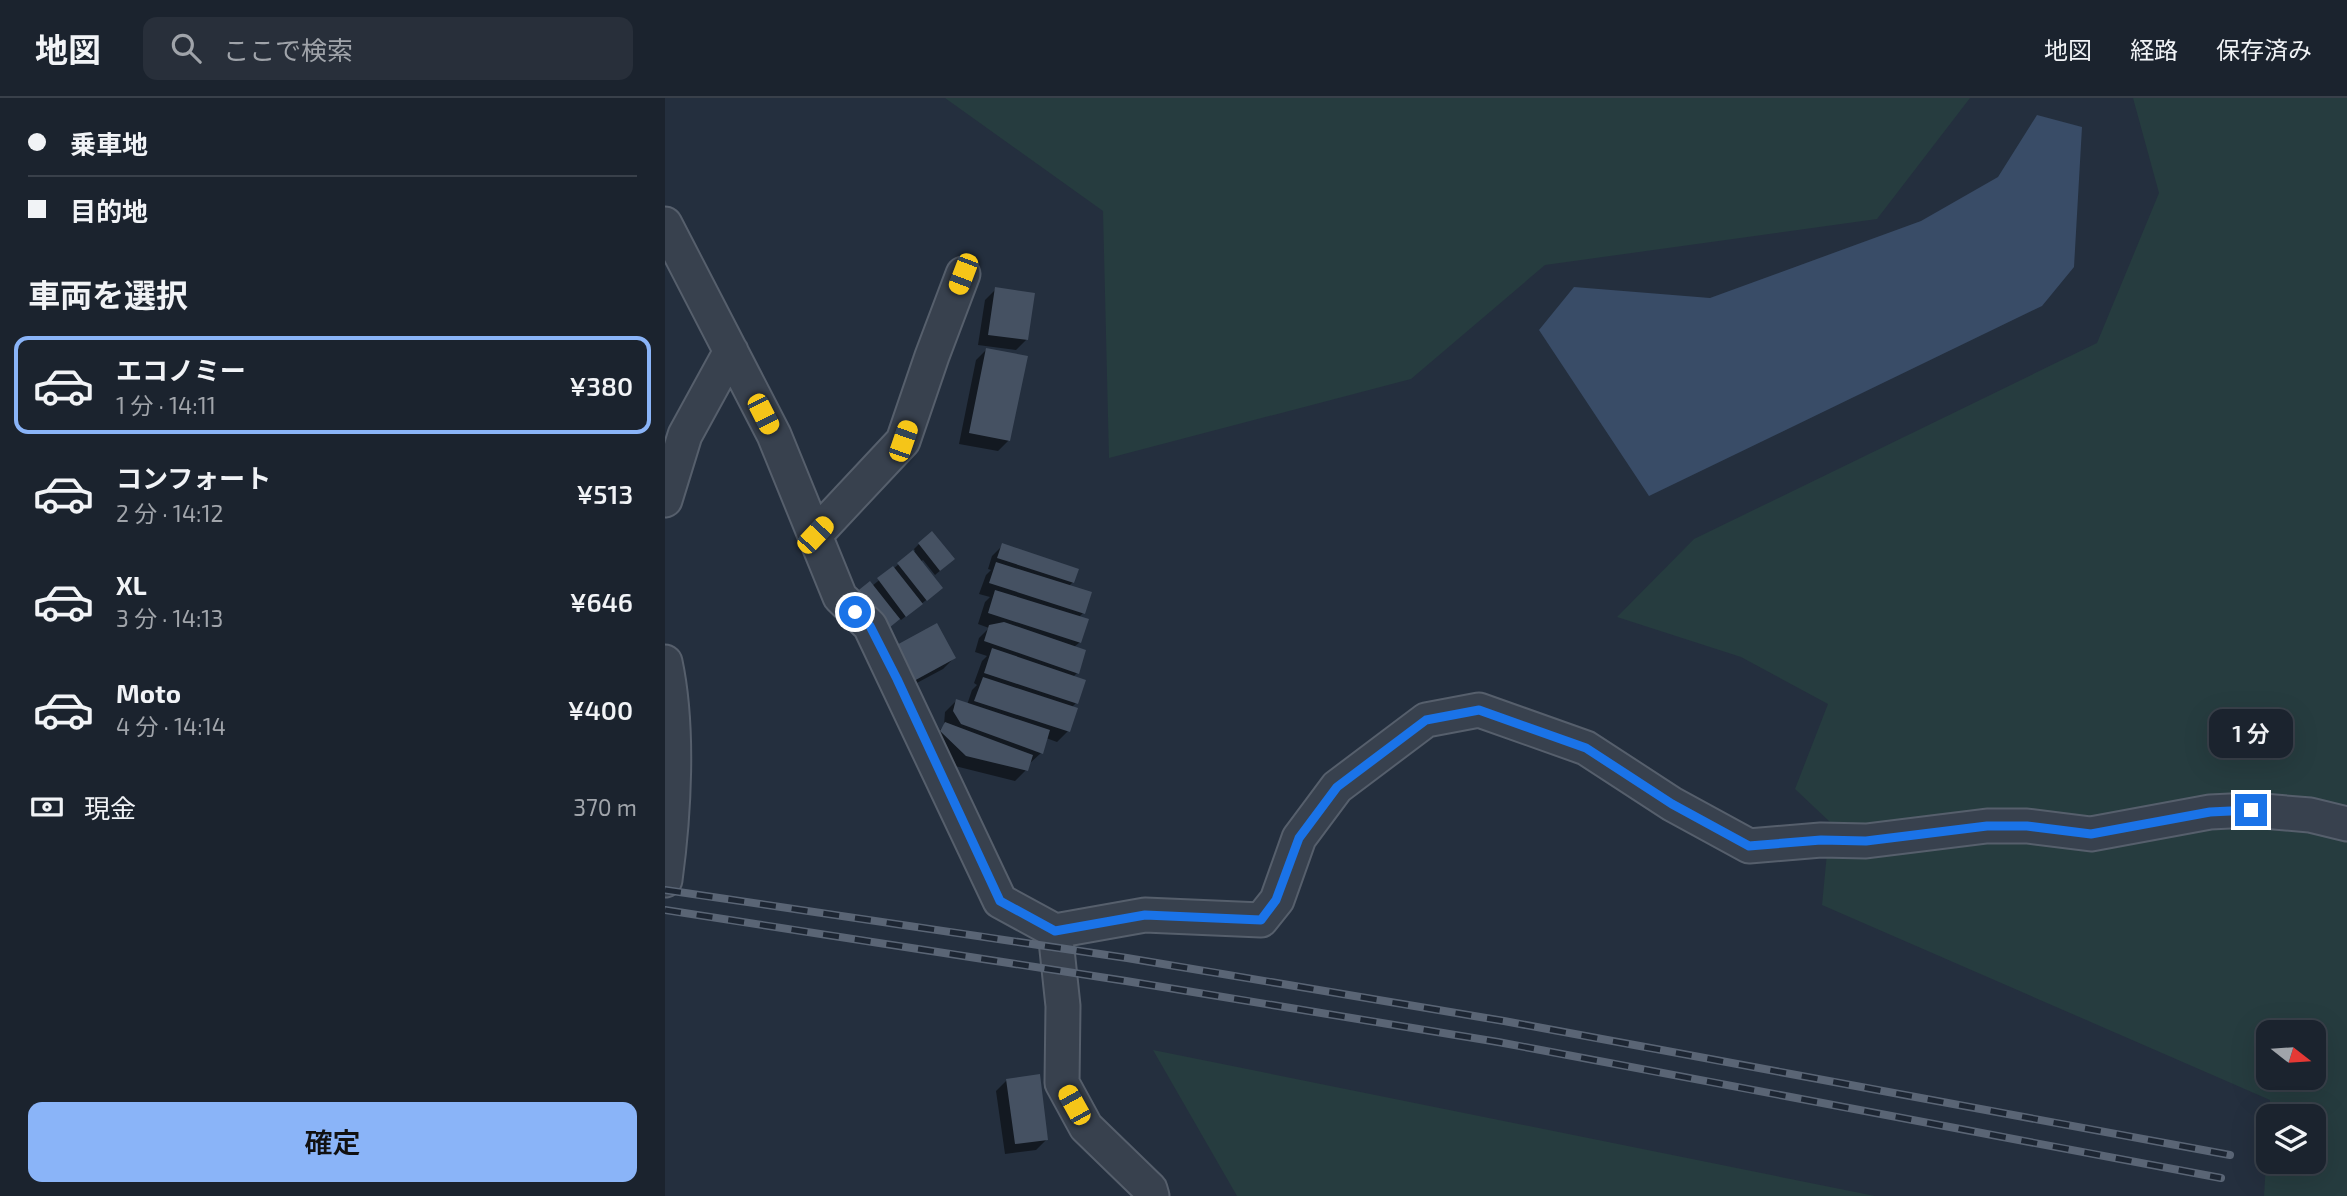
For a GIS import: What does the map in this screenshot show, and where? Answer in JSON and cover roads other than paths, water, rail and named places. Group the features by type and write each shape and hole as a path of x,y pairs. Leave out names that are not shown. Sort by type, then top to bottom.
{"street":[{"path":"665,224 774,435 840,597 870,626 1000,901 1055,931 1145,915 1261,920 1276,900 1299,838 1337,787 1426,720 1479,710 1586,748 1672,804 1749,846 1821,840 1866,841 1987,826 2027,826 2091,834 2210,812 2251,810 2310,815 2347,824"},
{"path":"815,535 903,441 963,274"},
{"path":"665,500 685,435 731,351"},
{"path":"665,662 670,688 673,765 665,880"},
{"path":"1055,931 1063,1006 1062,1083 1086,1127 1150,1189 1152,1196"}],"water":[{"path":"2037,115 2082,127 2074,267 2042,306 1649,496 1539,330 1574,287 1710,298 1921,221 1998,177"}],"railway":[{"path":"665,890 1127,958 1504,1021 2230,1155"},
{"path":"665,910 1498,1042 2221,1178"}]}
